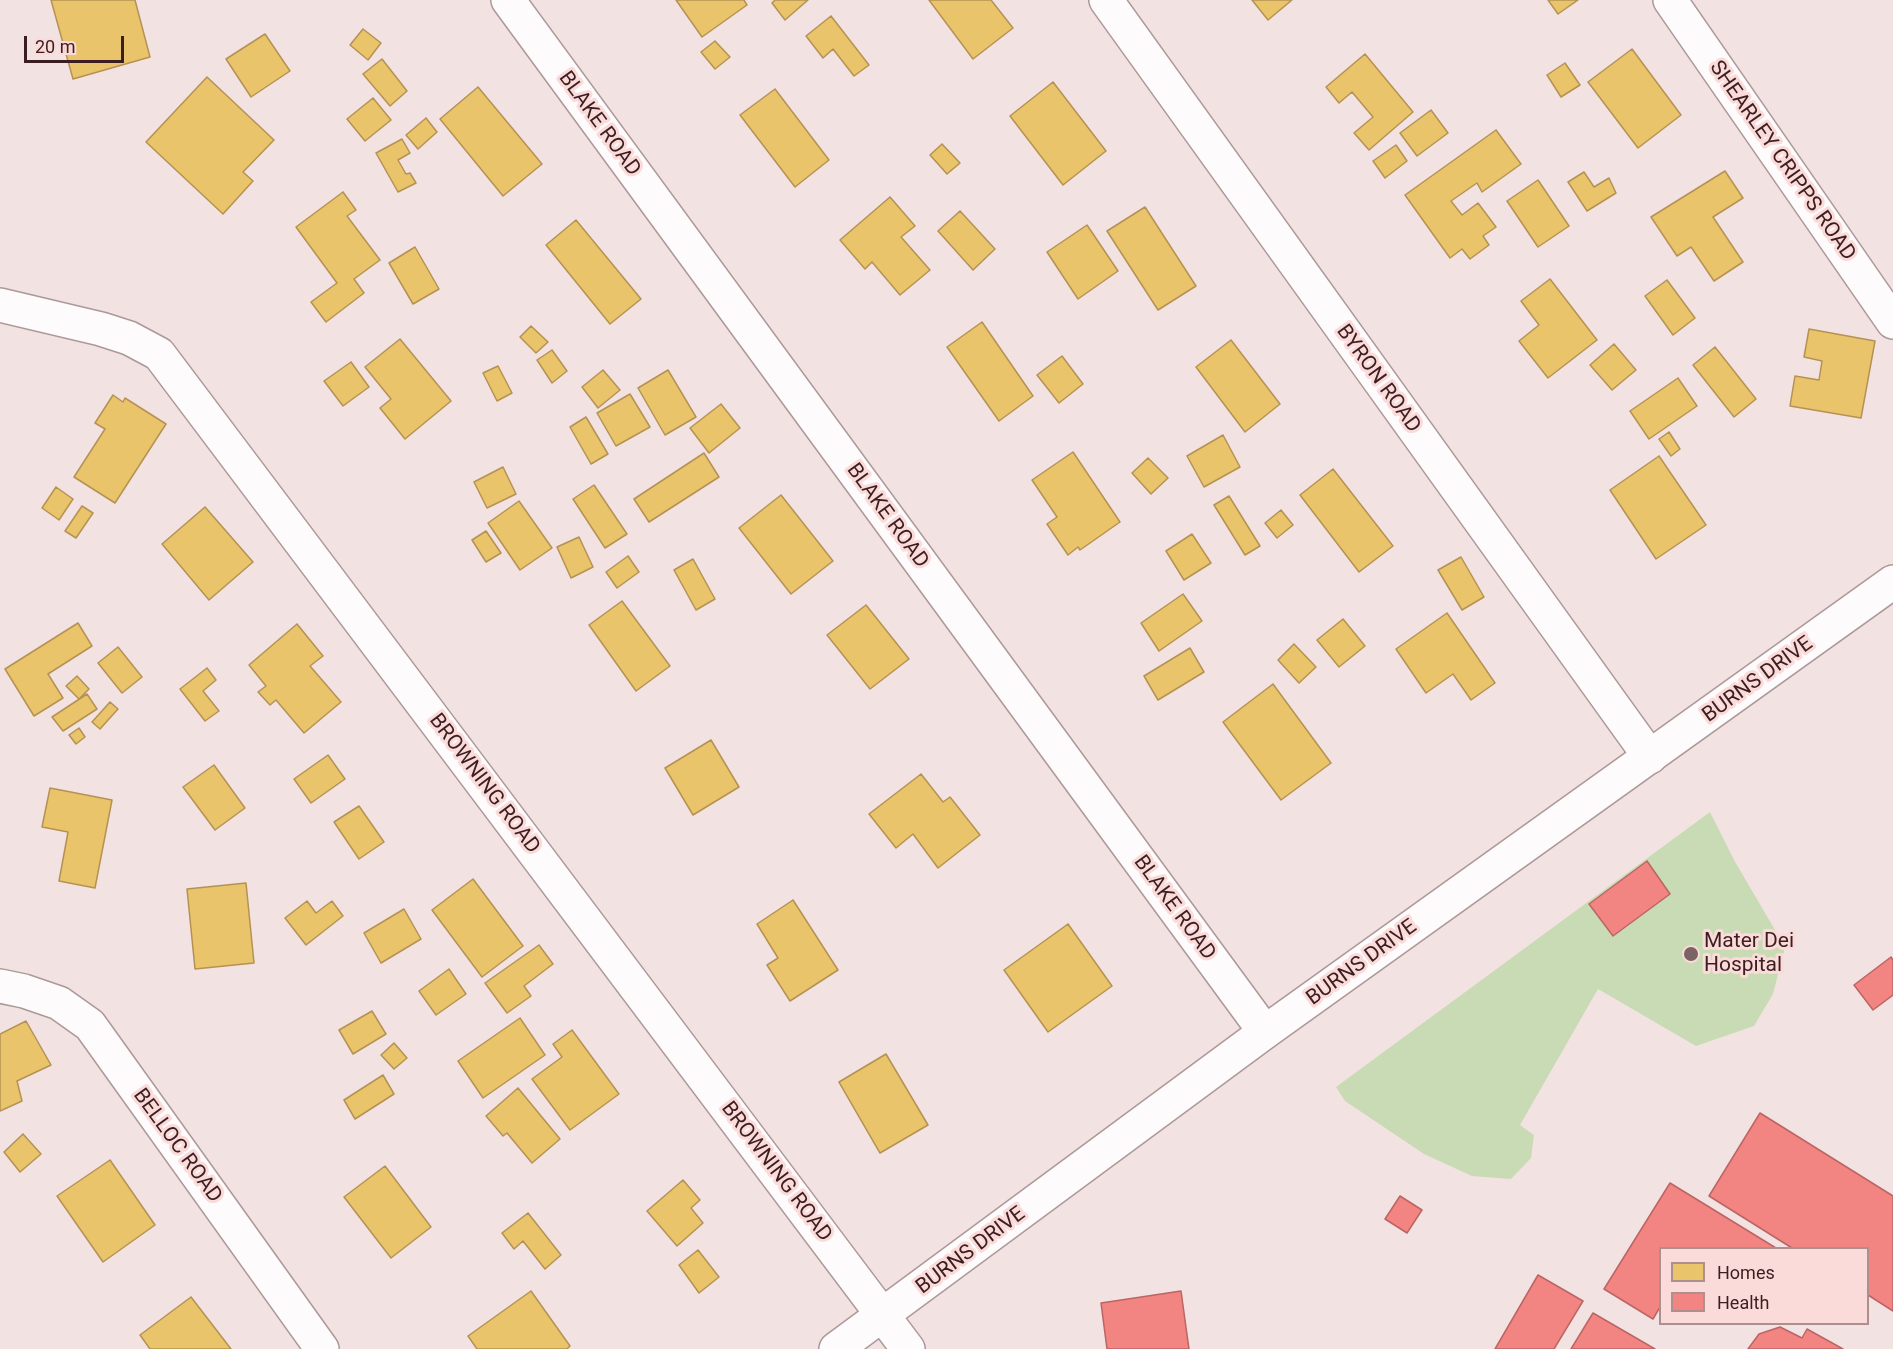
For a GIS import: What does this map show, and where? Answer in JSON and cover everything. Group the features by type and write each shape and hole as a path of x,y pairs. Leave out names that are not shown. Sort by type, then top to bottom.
{"street":[{"name":"BLAKE ROAD","path":"508,0 1265,1032"},
{"name":"BYRON ROAD","path":"1106,0 1650,757"},
{"name":"SHEARLEY CRIPPS ROAD","path":"1670,0 1893,322"},
{"name":"BROWNING ROAD","path":"0,305 120,335 159,354 908,1349"},
{"name":"BURNS DRIVE","path":"836,1349 1265,1032 1893,582"},
{"name":"BELLOC ROAD","path":"0,986 24,991 59,1003 90,1025 322,1349"}],"green space":[{"path":"1710,812 1734,860 1785,947 1773,994 1754,1026 1696,1046 1598,989 1520,1125 1534,1135 1531,1158 1511,1179 1472,1176 1424,1154 1345,1101 1336,1087"}],"building: Homes":[{"path":"51,0 135,0 150,57 73,79"},
{"path":"676,0 744,0 747,5 702,37"},
{"path":"775,0 808,0 785,20 772,3"},
{"path":"929,0 991,0 1013,28 973,59"},
{"path":"1252,0 1292,0 1268,20"},
{"path":"1548,0 1578,0 1558,14"},
{"path":"831,16 869,65 854,76 833,49 823,58 806,36"},
{"path":"363,29 381,43 368,60 350,45"},
{"path":"265,34 290,71 251,97 226,59"},
{"path":"715,41 730,57 715,69 701,52"},
{"path":"1632,49 1681,115 1638,148 1588,82"},
{"path":"1365,54 1413,112 1369,150 1354,133 1373,117 1352,92 1339,103 1326,87"},
{"path":"382,59 407,91 390,106 363,74"},
{"path":"1565,63 1580,85 1561,97 1547,75"},
{"path":"207,77 274,140 243,172 253,181 223,214 146,142"},
{"path":"1053,82 1106,151 1063,185 1010,116"},
{"path":"478,87 542,164 503,196 440,119"},
{"path":"775,89 829,160 795,187 740,115"},
{"path":"373,98 391,120 365,141 347,119"},
{"path":"1431,110 1448,133 1417,156 1400,133"},
{"path":"426,118 437,132 418,149 406,135"},
{"path":"1496,130 1521,164 1482,192 1477,183 1451,201 1462,215 1478,203 1496,227 1483,236 1489,245 1470,259 1462,249 1450,258 1405,195"},
{"path":"402,139 410,153 398,160 406,174 410,173 416,183 398,192 376,153"},
{"path":"942,144 960,163 947,174 930,155"},
{"path":"1396,145 1407,161 1385,178 1373,161"},
{"path":"1725,171 1743,198 1713,217 1743,262 1714,281 1691,247 1677,256 1651,217"},
{"path":"1584,172 1594,187 1609,178 1616,193 1587,211 1568,182"},
{"path":"1538,180 1569,226 1538,247 1507,201"},
{"path":"343,192 356,210 347,216 380,260 354,279 364,293 326,322 311,302 337,283 296,227"},
{"path":"890,197 915,226 901,237 930,270 900,295 872,262 865,269 840,240"},
{"path":"1145,207 1196,286 1158,310 1107,231"},
{"path":"960,211 995,249 973,270 938,231"},
{"path":"576,220 641,299 610,324 546,245"},
{"path":"1087,225 1118,271 1078,299 1047,252"},
{"path":"415,247 439,289 413,304 389,263"},
{"path":"1550,279 1597,340 1548,378 1519,341 1539,325 1521,301"},
{"path":"1667,280 1695,318 1673,335 1645,296"},
{"path":"982,322 1033,396 999,421 947,347"},
{"path":"531,326 548,342 536,353 520,337"},
{"path":"1809,329 1875,341 1861,418 1790,406 1795,376 1819,380 1822,361 1804,357"},
{"path":"400,339 451,401 405,439 380,408 391,399 365,367"},
{"path":"1231,340 1280,404 1245,432 1196,367"},
{"path":"1614,344 1636,370 1612,390 1590,365"},
{"path":"1715,347 1756,399 1734,417 1693,365"},
{"path":"552,350 567,371 552,383 537,360"},
{"path":"1062,356 1083,384 1059,403 1037,375"},
{"path":"351,362 369,387 343,406 324,381"},
{"path":"498,366 512,393 497,401 483,373"},
{"path":"603,370 620,390 598,408 582,387"},
{"path":"668,370 696,417 665,435 638,388"},
{"path":"1678,378 1697,406 1649,439 1630,411"},
{"path":"630,394 650,427 616,446 597,413"},
{"path":"113,395 123,402 125,398 166,424 115,503 74,477 105,429 95,423"},
{"path":"721,404 740,428 709,453 690,428"},
{"path":"586,417 608,454 591,464 570,427"},
{"path":"1669,432 1680,449 1671,456 1659,439"},
{"path":"1223,435 1240,467 1204,487 1187,456"},
{"path":"1073,452 1120,522 1080,550 1078,547 1068,555 1047,524 1057,517 1032,480"},
{"path":"704,453 719,477 649,522 634,499"},
{"path":"1659,456 1706,525 1656,559 1610,490"},
{"path":"1148,458 1168,478 1151,494 1132,473"},
{"path":"503,467 516,494 487,508 474,482"},
{"path":"1333,469 1393,546 1359,572 1300,495"},
{"path":"594,485 627,534 605,548 573,499"},
{"path":"56,487 73,499 59,520 42,508"},
{"path":"781,495 833,561 791,594 739,528"},
{"path":"1229,496 1260,546 1245,555 1214,505"},
{"path":"519,501 552,548 520,570 488,523"},
{"path":"82,506 93,513 76,538 65,531"},
{"path":"205,507 253,562 209,600 162,544"},
{"path":"1281,510 1293,525 1277,538 1265,523"},
{"path":"486,531 501,553 486,562 472,540"},
{"path":"1192,534 1211,563 1184,580 1166,551"},
{"path":"579,537 593,567 571,578 557,547"},
{"path":"628,556 639,572 617,588 606,572"},
{"path":"1461,557 1484,597 1462,610 1438,570"},
{"path":"693,559 715,599 696,610 674,570"},
{"path":"1183,594 1202,621 1159,651 1141,623"},
{"path":"622,601 670,666 636,691 589,625"},
{"path":"866,605 909,659 870,689 827,635"},
{"path":"1447,613 1495,683 1471,700 1453,674 1426,693 1396,649"},
{"path":"1343,619 1365,646 1339,667 1317,640"},
{"path":"78,623 92,646 48,674 63,698 34,716 5,669"},
{"path":"297,624 323,656 310,666 341,702 304,733 276,700 270,705 258,692 266,686 249,665"},
{"path":"1294,644 1316,667 1299,683 1278,660"},
{"path":"118,647 142,677 122,693 98,663"},
{"path":"1190,648 1204,672 1158,700 1144,676"},
{"path":"207,668 216,680 203,691 219,711 205,721 180,689"},
{"path":"77,676 89,689 79,699 66,686"},
{"path":"1273,684 1331,763 1281,800 1223,722"},
{"path":"87,694 97,709 63,731 52,717"},
{"path":"110,702 118,709 100,729 92,722"},
{"path":"79,728 85,737 76,744 69,735"},
{"path":"711,740 739,787 693,815 665,768"},
{"path":"328,755 345,779 311,803 294,779"},
{"path":"214,765 245,808 215,830 183,787"},
{"path":"921,774 943,802 950,797 980,835 938,868 913,834 896,848 869,814"},
{"path":"50,788 112,800 95,888 59,881 68,832 42,827"},
{"path":"359,806 384,842 359,859 334,822"},
{"path":"473,879 523,946 482,977 432,910"},
{"path":"246,883 254,963 195,969 187,889"},
{"path":"793,900 838,970 790,1001 767,965 778,958 757,924"},
{"path":"307,901 316,913 332,901 343,916 306,945 285,918"},
{"path":"404,909 421,939 381,963 364,933"},
{"path":"1068,924 1112,986 1048,1032 1004,970"},
{"path":"539,945 553,964 524,986 531,996 507,1013 485,983"},
{"path":"449,969 466,994 436,1015 419,991"},
{"path":"372,1011 386,1034 353,1054 339,1030"},
{"path":"520,1018 545,1055 483,1098 458,1061"},
{"path":"26,1021 51,1065 17,1081 22,1101 0,1111 0,1034"},
{"path":"572,1030 619,1094 570,1130 532,1079 562,1057 553,1044"},
{"path":"394,1043 407,1058 394,1069 381,1055"},
{"path":"886,1054 928,1125 880,1153 839,1082"},
{"path":"383,1075 394,1094 355,1119 344,1100"},
{"path":"518,1088 560,1139 532,1163 507,1133 503,1136 486,1116"},
{"path":"23,1134 41,1154 20,1172 4,1152"},
{"path":"110,1160 155,1225 103,1262 57,1196"},
{"path":"385,1166 431,1227 391,1258 344,1197"},
{"path":"683,1180 700,1200 691,1208 703,1223 677,1246 647,1211"},
{"path":"528,1213 561,1255 545,1269 523,1241 514,1249 502,1233"},
{"path":"698,1250 719,1277 699,1293 679,1265"},
{"path":"531,1291 570,1346 567,1349 477,1349 468,1336"},
{"path":"191,1297 231,1349 150,1349 140,1335"}],"building: Health":[{"path":"1647,861 1670,894 1613,936 1589,904"},
{"path":"1891,957 1893,960 1893,995 1873,1010 1854,985"},
{"path":"1760,1113 1893,1196 1893,1311 1869,1296 1869,1247 1790,1247 1709,1196"},
{"path":"1670,1183 1774,1247 1659,1247 1659,1309 1653,1319 1604,1289"},
{"path":"1400,1196 1422,1210 1407,1233 1385,1219"},
{"path":"1538,1275 1583,1301 1554,1349 1495,1349"},
{"path":"1181,1291 1189,1349 1107,1349 1101,1303"},
{"path":"1593,1313 1655,1349 1571,1349"},
{"path":"1780,1327 1802,1338 1807,1329 1843,1349 1748,1349 1759,1334"}],"place":[{"name":"Mater Dei Hospital","path":"1691,954"}]}
